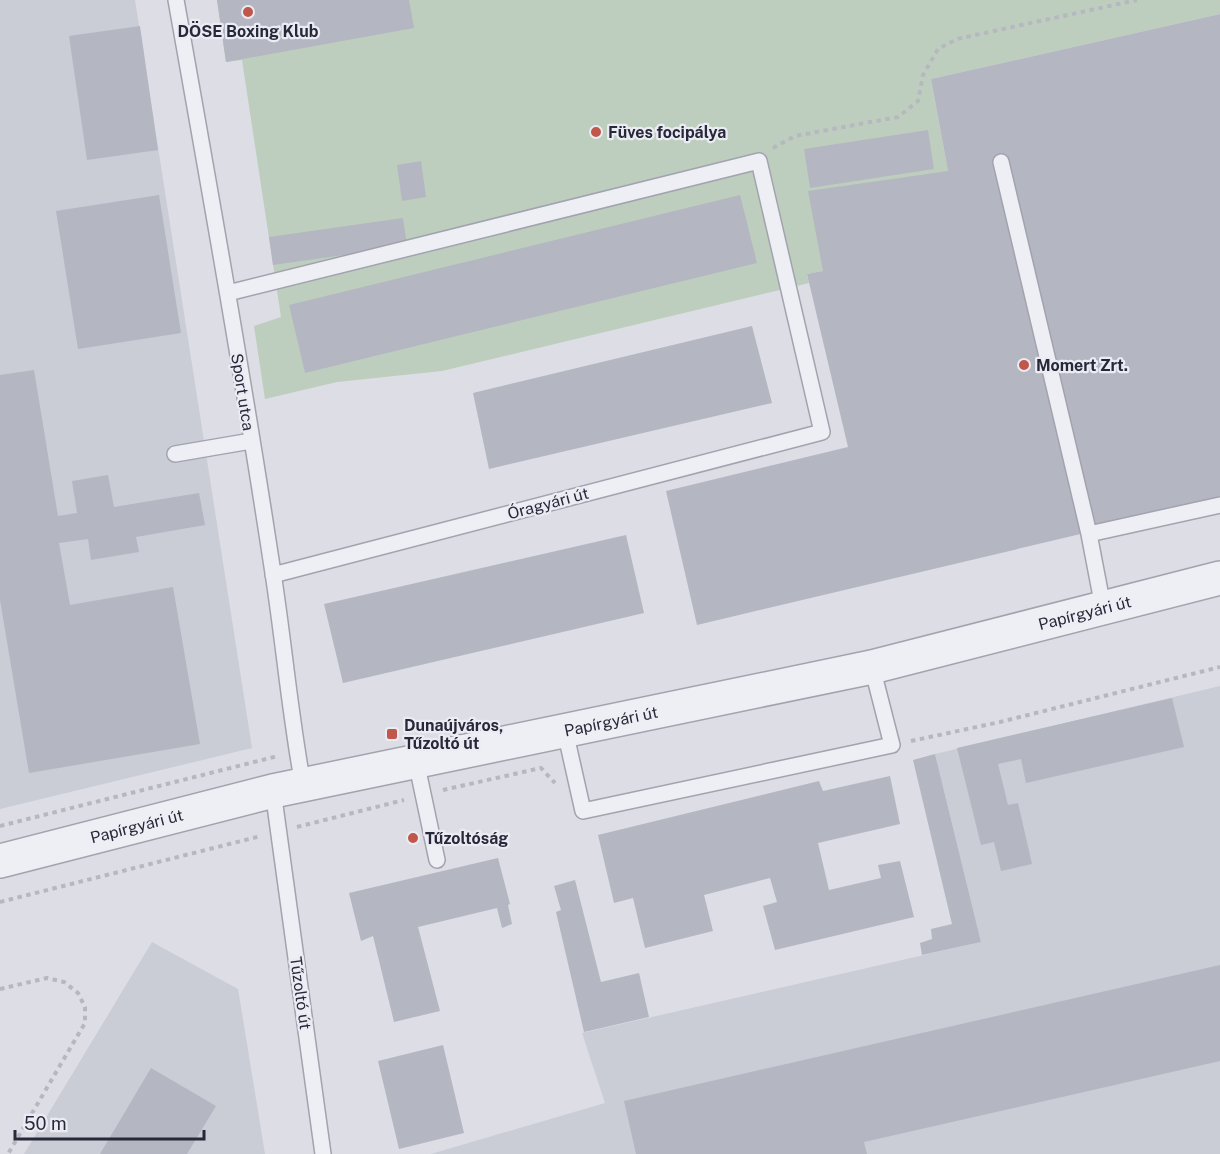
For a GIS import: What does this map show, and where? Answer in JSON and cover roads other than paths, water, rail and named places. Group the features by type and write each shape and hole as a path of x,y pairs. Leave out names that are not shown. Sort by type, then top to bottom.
{"street":[{"name":"Papírgyári út","path":"0,861 288,788 872,667 1220,578"}],"lane":[{"name":"Sport utca","path":"176,0 228,293 273,575 297,751 288,788"},
{"name":"Óragyári út","path":"228,293 759,161 822,432 273,575"},
{"path":"1001,162 1089,534 1103,607"},
{"path":"175,454 251,441"},
{"path":"1089,534 1220,506"},
{"path":"565,731 583,812 892,745 872,667"},
{"path":"416,761 438,860"},
{"name":"Tűzoltó út","path":"288,788 278,832 323,1154"}],"place":[{"name":"DÖSE Boxing Klub","path":"248,12"},
{"name":"Füves focipálya","path":"596,132"},
{"name":"Momert Zrt.","path":"1024,365"},
{"name":"Dunaújváros, Tűzoltó út","path":"392,734"},
{"name":"Tűzoltóság","path":"413,838"}]}
